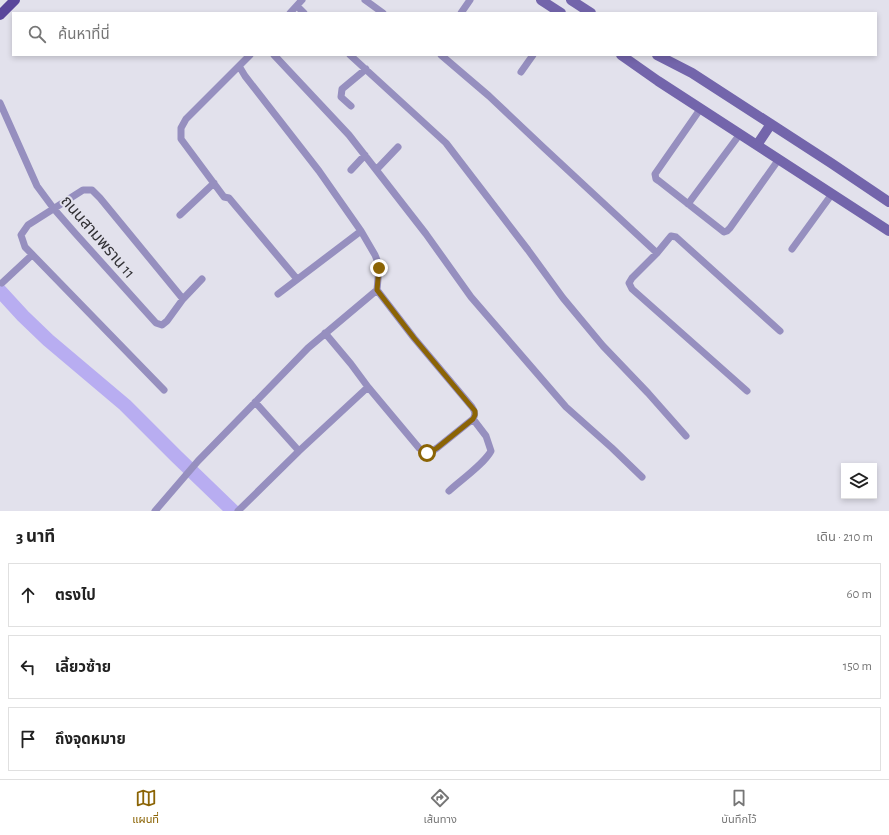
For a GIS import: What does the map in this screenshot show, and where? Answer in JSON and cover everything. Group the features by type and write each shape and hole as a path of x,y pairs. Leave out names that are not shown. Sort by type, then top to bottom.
{"main road":[{"path":"0,15 15,0"}],"street":[{"path":"291,12 302,0"},
{"path":"365,0 382,12"},
{"path":"464,12 470,0"},
{"path":"541,0 559,12"},
{"path":"571,0 589,12"},
{"path":"297,6 303,12"},
{"path":"249,56 186,119 181,128 181,139 224,197 228,198 297,279"},
{"path":"275,56 349,135 377,169 426,234 471,297 566,407 642,477"},
{"path":"351,56 446,143 524,244 563,298 603,346 648,393 686,436"},
{"path":"442,56 489,96 657,253"},
{"path":"521,72 530,56"},
{"path":"622,56 658,81 889,231"},
{"path":"659,56 692,73 889,202"},
{"path":"239,66 244,76 319,171 361,231 377,260 379,268 377,290 414,338 475,411 473,419 437,448 431,452 424,452 419,448 324,333"},
{"path":"351,106 341,97 342,89 366,69"},
{"name":"ถนนสามพราน 11","path":"0,103 37,186 75,234 156,323 162,325 167,321 183,300 202,280"},
{"path":"701,108 655,174 656,179 724,232 730,228 779,159"},
{"path":"758,145 771,124"},
{"path":"688,204 740,134"},
{"path":"377,169 398,148"},
{"path":"351,170 365,156"},
{"path":"180,215 214,183"},
{"path":"164,390 32,255 25,247 21,235 28,225 84,190 92,190 183,300"},
{"path":"792,249 832,194"},
{"path":"278,294 361,231"},
{"path":"747,391 632,289 630,283 632,278 657,253 671,236 679,238 780,331"},
{"path":"2,282 32,255"},
{"path":"155,511 198,461 308,348 377,290"},
{"path":"238,511 299,450 368,387"},
{"path":"255,402 299,450"},
{"path":"449,491 483,462 491,451 486,436 473,419"}],"waterway":[{"path":"0,291 48,340 125,405 233,511"}],"route":[{"path":"379,268 377,290 414,338 475,411 473,419 437,448 427,453"}]}
